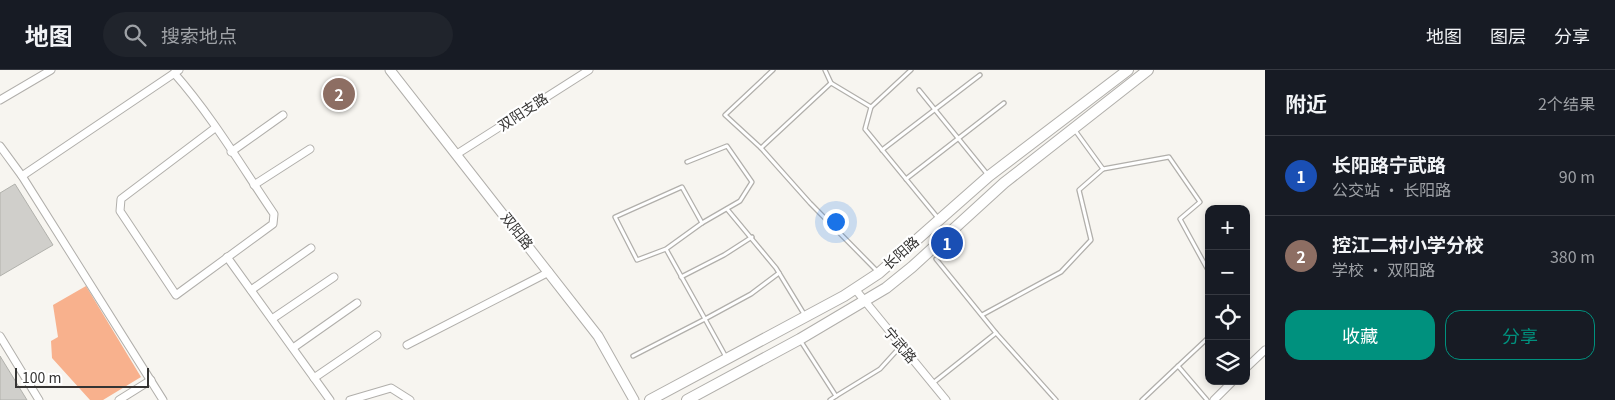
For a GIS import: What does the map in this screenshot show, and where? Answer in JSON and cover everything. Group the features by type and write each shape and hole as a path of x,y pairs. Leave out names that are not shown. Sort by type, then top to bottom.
{"main road":[{"name":"长阳路","path":"650,400 805,317 879,273 989,176 1128,70"},
{"name":"长阳路","path":"687,400 865,302 912,268 1004,183 1148,70"}],"street":[{"path":"0,100 51,70"},
{"name":"双阳路","path":"390,70 598,336 634,400"},
{"name":"双阳支路","path":"457,154 589,70"},
{"path":"22,176 176,72 215,128 274,214 273,224 176,294 120,210 121,199 215,128"},
{"path":"231,152 283,115"},
{"path":"0,146 22,176 163,400"},
{"path":"254,185 310,149"},
{"path":"251,290 311,248"},
{"path":"227,257 330,400"},
{"path":"407,344 549,272"},
{"path":"272,319 334,277"},
{"name":"宁武路","path":"855,289 946,400"},
{"path":"293,348 357,303"},
{"path":"314,378 376,335"},
{"path":"0,336 38,400"},
{"path":"1250,364 1265,350"},
{"path":"119,400 151,380"},
{"path":"1214,400 1229,385"},
{"path":"350,400 391,388 410,400"}],"lane":[{"path":"773,70 725,114 761,148 810,203 879,273"},
{"path":"825,70 831,83 871,107"},
{"path":"911,70 871,107 865,129 938,219"},
{"path":"882,150 980,75"},
{"path":"761,148 831,83"},
{"path":"919,90 989,176"},
{"path":"906,179 1004,103"},
{"path":"1073,127 1103,169"},
{"path":"687,162 727,146 752,182 740,201 702,223 666,249 638,260 615,218 682,188 702,223"},
{"path":"982,315 1061,272 1091,240 1078,190 1103,169 1169,157 1200,202 1180,218 1205,265"},
{"path":"727,209 752,237 779,273 805,317"},
{"path":"681,277 724,255 752,237"},
{"path":"666,249 727,360"},
{"path":"936,259 996,333 1056,400"},
{"path":"633,356 750,294 779,273"},
{"path":"932,383 996,333"},
{"path":"800,339 836,396"},
{"path":"1142,400 1206,340"},
{"path":"830,400 880,369 901,346"},
{"path":"1178,366 1207,400"}],"shaded area":[{"path":"86,286 141,377 103,400 90,400 52,358 51,341 58,337 53,305"}],"building":[{"path":"15,184 53,245 0,276 0,193"},
{"path":"0,356 27,400 0,400"}],"place":[{"name":"控江二村小学分校","path":"339,94"},
{"name":"长阳路宁武路","path":"947,243"}]}
